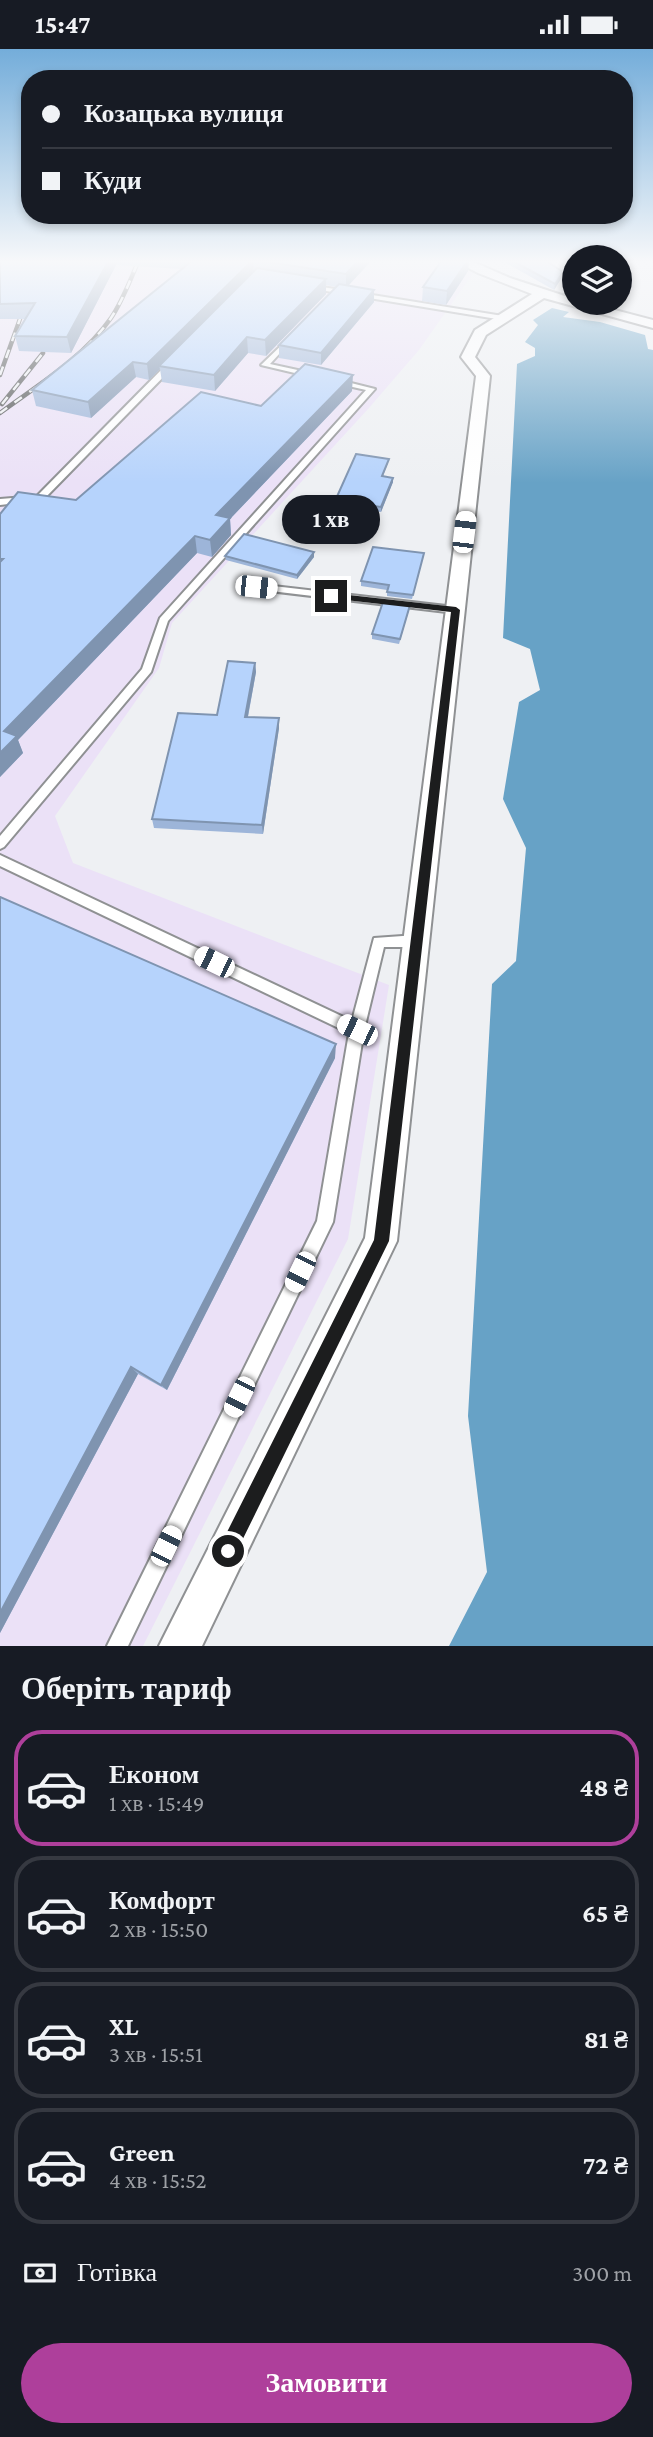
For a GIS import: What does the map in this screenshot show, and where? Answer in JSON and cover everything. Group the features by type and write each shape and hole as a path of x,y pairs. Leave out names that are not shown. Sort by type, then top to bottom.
{"street":[{"path":"180,1646 381,1241 483,376 468,357 479,335"}],"lane":[{"path":"295,335 265,365 318,377"},
{"path":"0,502 40,498 181,355"},
{"path":"0,844 146,670 163,620 372,389 332,380"},
{"path":"256,587 456,610"},
{"path":"0,860 357,1030"},
{"path":"117,1646 325,1222 357,1030 379,942 416,941"}],"shaded area":[{"path":"0,335 430,335 368,409 172,623 159,668 55,816 73,863 389,985 348,1239 143,1646 0,1646"}],"water":[{"path":"531,335 643,335 648,349 653,350 653,1646 449,1646 487,1572 468,1416 492,984 516,961 526,848 503,799 519,702 540,690 530,649 503,638 517,364 535,356 535,348 525,342"}],"building":[{"path":"16,335 68,335 67,337"},
{"path":"101,335 177,335 147,364 133,362 88,402 32,390"},
{"path":"190,335 270,335 265,340 247,337 214,375 159,366"},
{"path":"289,335 337,335 321,353 279,345"},
{"path":"305,364 353,375 216,515 230,518 210,540 195,536 4,731 17,736 0,753 0,562 3,559 0,559 0,514 18,492 76,500 201,392 261,406"},
{"path":"356,454 389,459 382,476 393,478 381,507 335,501"},
{"path":"244,534 314,552 297,575 225,556"},
{"path":"373,547 424,553 413,595 387,592 389,585 361,581"},
{"path":"383,602 410,605 400,639 372,634"},
{"path":"228,661 255,663 245,717 279,718 262,825 152,819 178,713 217,715"},
{"path":"0,897 336,1044 161,1385 131,1367 0,1613"}],"railway":[{"path":"0,375 14,335"},
{"path":"0,413 59,370 98,335"},
{"path":"2,404 43,353"}],"route":[{"path":"228,1551 381,1241 456,610 331,596"}]}
